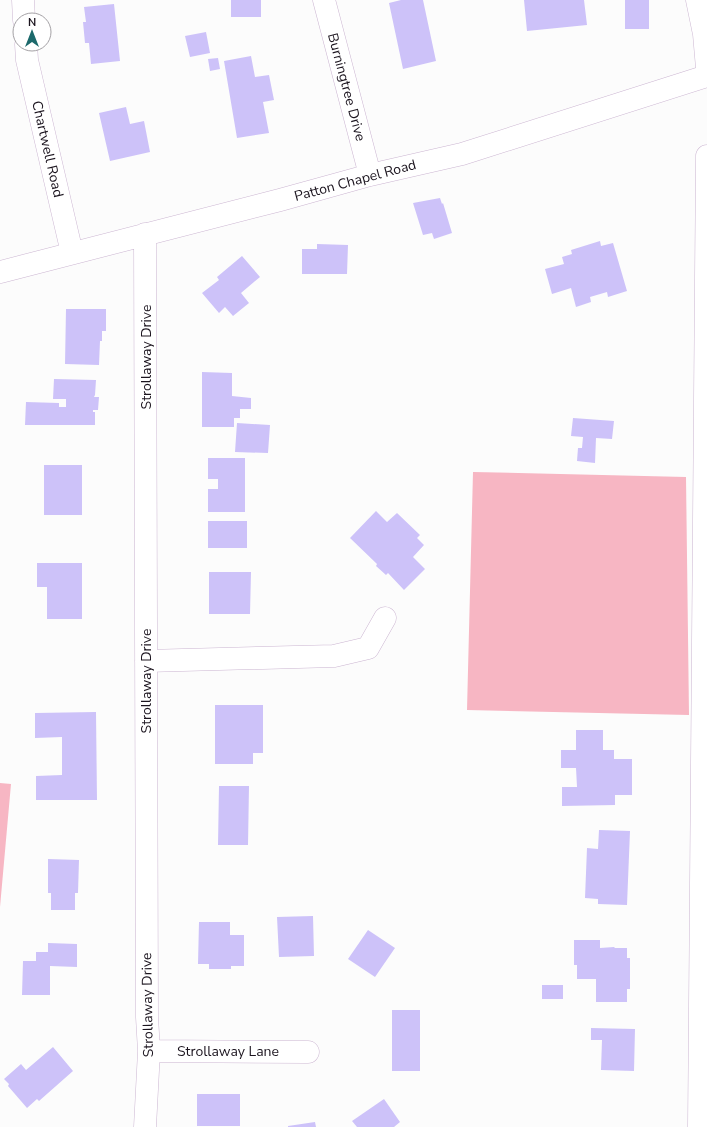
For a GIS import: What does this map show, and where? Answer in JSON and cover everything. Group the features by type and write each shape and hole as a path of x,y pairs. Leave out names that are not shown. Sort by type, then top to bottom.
{"street":[{"path":"23,0 24,12"},
{"name":"Burningtree Drive","path":"324,0 370,175"},
{"path":"697,0 704,34 707,68"},
{"name":"Chartwell Road","path":"26,52 27,60 72,253"},
{"name":"Patton Chapel Road","path":"0,272 370,175 462,154 707,76"},
{"path":"699,1127 703,1022 707,156"},
{"name":"Strollaway Drive","path":"145,234 147,1017 149,1051 145,1127"},
{"path":"146,661 334,656 368,648 384,618"},
{"name":"Strollaway Lane","path":"149,1051 308,1052"}],"shaded area":[{"path":"473,472 686,477 689,715 467,710"},
{"path":"0,783 11,784 0,907"}],"building":[{"path":"231,0 261,0 261,17 231,17"},
{"path":"401,0 423,0 436,61 403,69 389,3"},
{"path":"524,0 584,0 587,25 527,31"},
{"path":"625,0 649,0 649,29 625,29"},
{"path":"114,4 120,61 91,64 89,43 85,43 83,22 86,22 84,7"},
{"path":"206,32 210,53 190,57 185,36"},
{"path":"251,56 255,77 269,75 274,100 263,102 269,133 237,138 224,61"},
{"path":"218,58 220,69 210,71 208,59"},
{"path":"126,107 130,124 144,121 150,152 110,161 99,113"},
{"path":"440,198 442,204 443,203 452,233 434,239 432,233 423,235 413,203"},
{"path":"600,241 601,246 613,243 627,291 608,297 607,292 590,297 591,302 576,307 571,288 552,294 545,269 564,264 562,257 572,254 571,250"},
{"path":"317,244 348,245 347,274 302,274 302,249 317,249"},
{"path":"242,256 260,277 241,293 249,303 233,316 225,307 219,313 202,293 219,280 217,277"},
{"path":"66,309 106,309 106,331 102,331 99,365 65,364"},
{"path":"202,372 232,373 232,396 251,398 251,409 240,409 240,418 234,418 234,427 202,427"},
{"path":"54,379 96,380 94,397 99,397 98,410 93,410 93,412 95,412 95,425 25,425 26,402 59,403 59,407 66,407 66,399 53,399"},
{"path":"573,418 614,421 612,439 596,438 595,463 577,461 578,448 582,448 583,437 571,436"},
{"path":"237,423 270,425 268,453 235,452"},
{"path":"208,458 245,458 245,512 208,512 208,489 218,489 218,479 208,479"},
{"path":"44,465 82,465 82,515 44,515"},
{"path":"376,511 387,522 397,513 420,535 417,538 424,545 413,557 425,569 404,590 388,573 386,575 376,566 377,564 350,538"},
{"path":"208,521 247,521 247,548 208,548"},
{"path":"37,563 82,563 82,619 47,619 47,587 37,587"},
{"path":"209,572 251,572 250,614 209,614"},
{"path":"215,705 263,705 263,753 253,753 253,764 215,764"},
{"path":"96,712 97,800 36,800 36,776 62,775 62,737 35,738 35,713"},
{"path":"576,730 603,730 603,750 614,750 614,759 632,759 632,795 615,795 615,805 562,806 562,787 577,787 576,768 561,768 561,750 576,750"},
{"path":"219,786 249,786 248,845 218,845"},
{"path":"599,830 630,831 627,905 598,904 598,899 585,898 587,848 598,849"},
{"path":"48,859 79,860 78,893 75,893 75,910 51,910 51,893 48,893"},
{"path":"313,916 314,956 279,957 277,917"},
{"path":"199,922 230,922 230,935 244,935 244,966 231,966 231,969 209,969 209,964 198,964"},
{"path":"368,930 395,948 375,977 348,959"},
{"path":"574,940 600,940 600,948 627,948 627,958 630,958 630,989 627,989 627,1002 596,1002 596,979 577,979 577,965 574,965"},
{"path":"48,943 77,944 77,967 50,966 50,995 22,995 23,961 36,961 36,952 48,952"},
{"path":"542,985 563,985 563,999 542,999"},
{"path":"392,1010 420,1010 420,1071 392,1071"},
{"path":"591,1028 635,1029 634,1071 601,1070 602,1040 591,1040"},
{"path":"53,1047 73,1071 39,1101 37,1099 27,1108 8,1086 9,1084 4,1079 21,1064 26,1070"},
{"path":"197,1094 240,1094 240,1126 197,1126"},
{"path":"384,1099 400,1122 394,1127 357,1127 352,1121"},
{"path":"315,1122 316,1127 288,1127 288,1126"}]}
